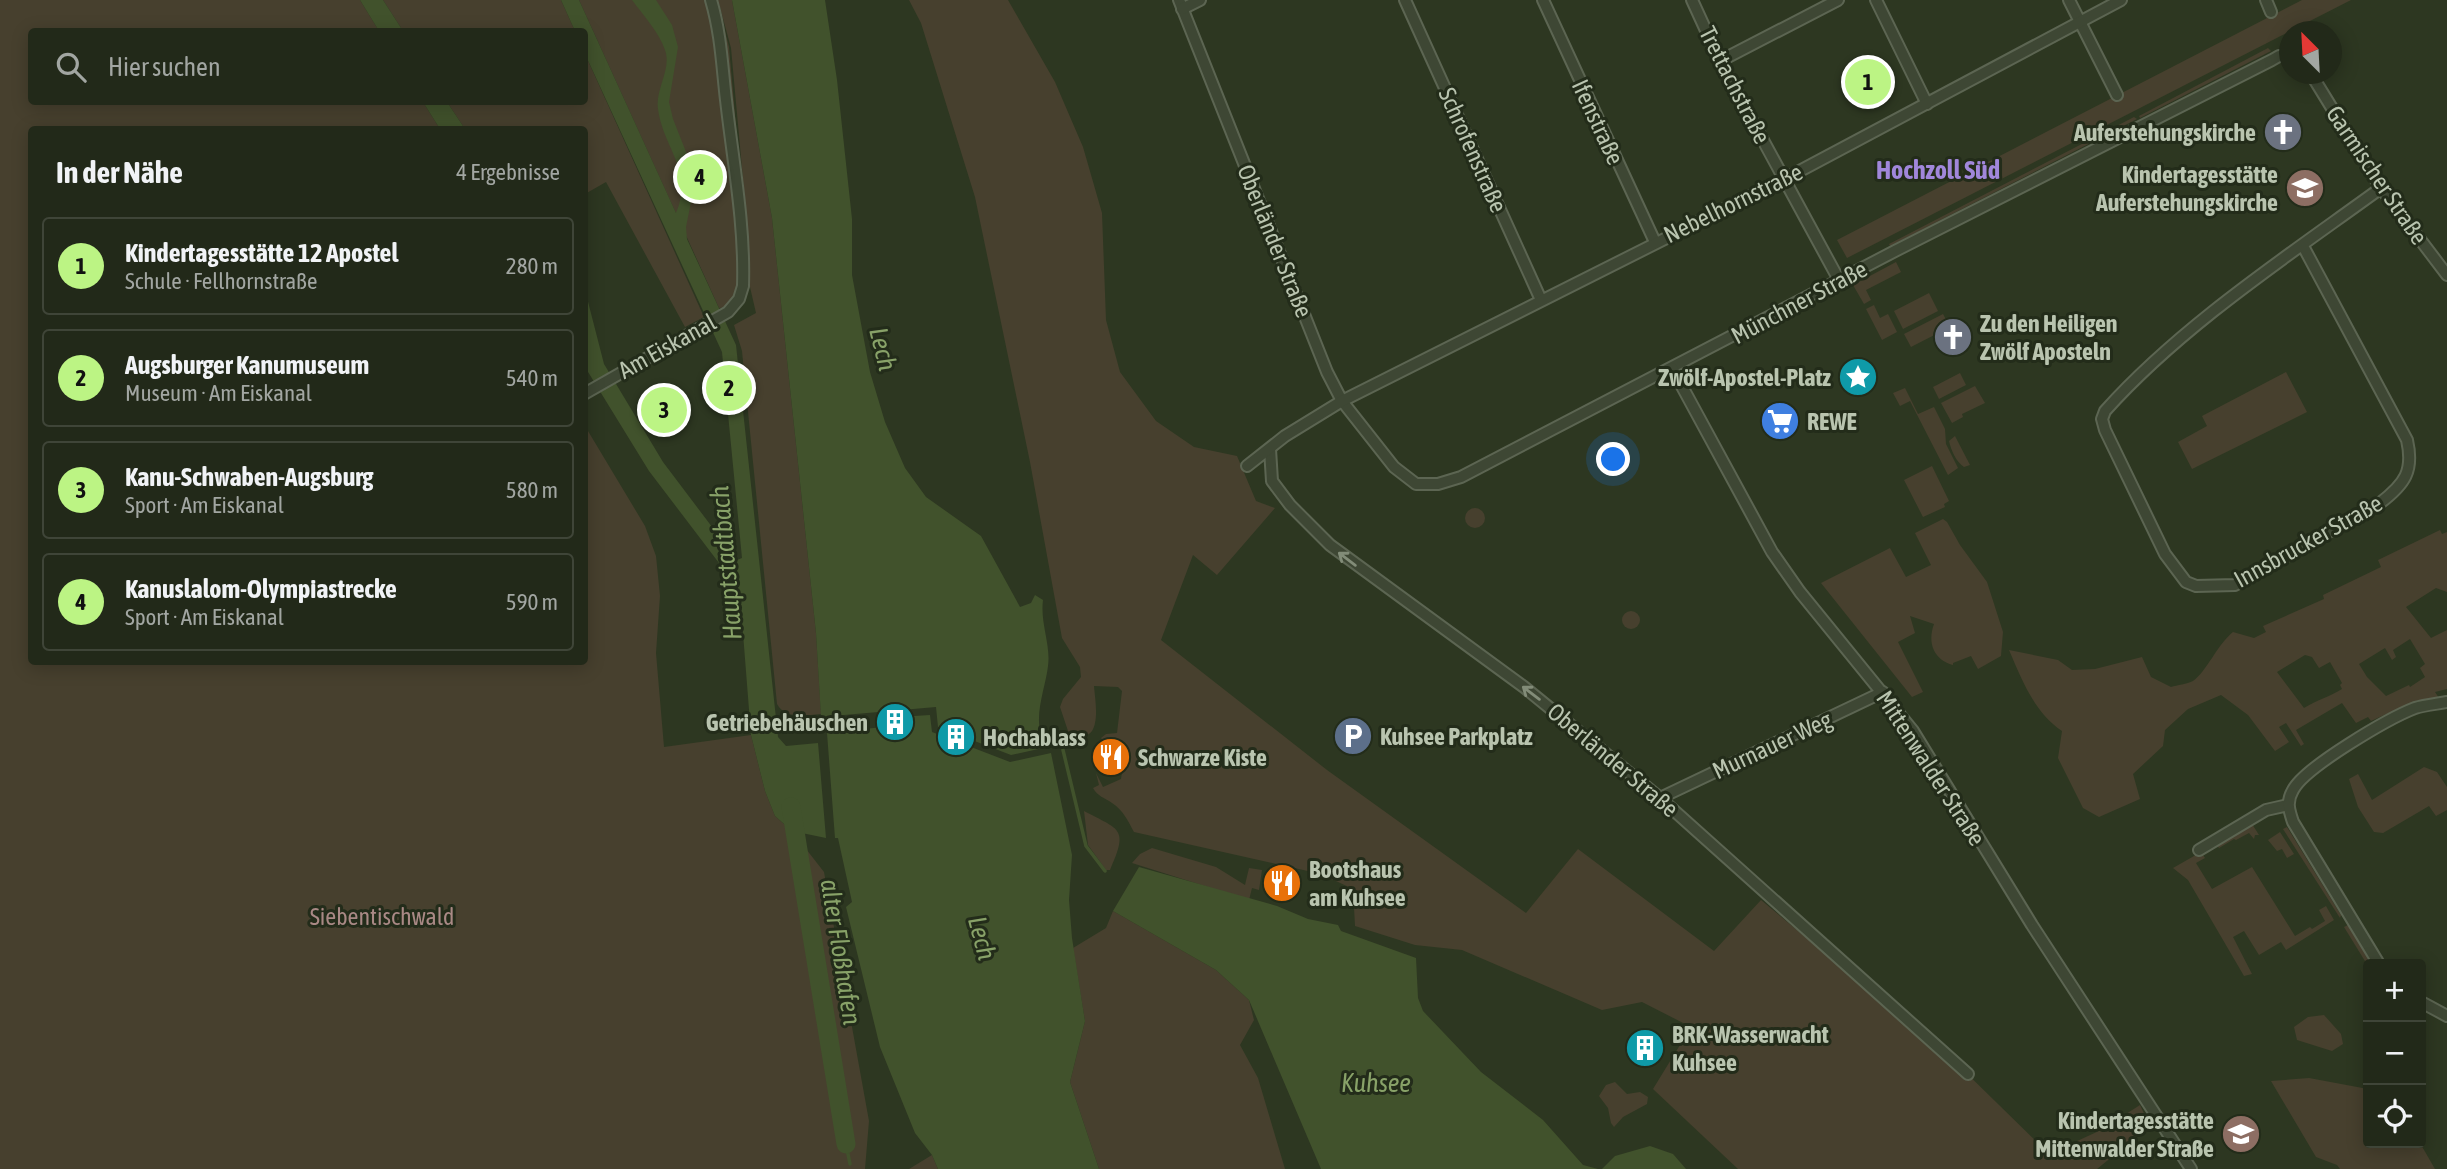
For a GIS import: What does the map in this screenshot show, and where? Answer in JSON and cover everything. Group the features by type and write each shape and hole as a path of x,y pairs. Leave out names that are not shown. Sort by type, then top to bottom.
{"street":[{"name":"Am Eiskanal","path":"589,391 728,313 739,299 744,273 737,167 726,99 721,42 711,0"},
{"path":"1181,5 1200,0"},
{"name":"Schrofenstraße","path":"1405,0 1541,300"},
{"name":"Ifenstraße","path":"1544,0 1655,242"},
{"name":"Trettachstraße","path":"1692,0 1720,61 1839,280"},
{"path":"1720,61 1838,0"},
{"path":"1876,0 1927,104"},
{"path":"2069,0 2118,95"},
{"name":"Nebelhornstraße","path":"1342,401 1783,179 2122,0"},
{"path":"2266,0 2271,12"},
{"name":"Oberländer Straße","path":"1181,5 1327,372 1342,401"},
{"name":"Münchner Straße","path":"1342,401 1394,467 1416,484 1438,484 1461,477 1839,280 2279,59"},
{"name":"Garmischer Straße","path":"2317,84 2381,188 2447,275"},
{"name":"Innsbrucker Straße","path":"2303,246 2407,440 2410,465 2407,476 2396,491 2320,539 2235,585 2196,586 2186,582 2165,554 2111,444 2102,419 2110,405 2188,333 2303,246 2381,188"},
{"name":"Mittenwalder Straße","path":"1672,368 1772,552 1800,592 1913,731 2032,925 2191,1169"},
{"path":"1247,466 1285,436 1342,401"},
{"name":"Oberländer Straße","path":"1270,449 1272,481 1290,505 1329,545 1533,694 1660,798 1968,1074"},
{"name":"Murnauer Weg","path":"1660,798 1883,692"},
{"path":"2376,959 2293,822 2288,805 2291,792 2318,765 2398,716 2413,709 2447,702"},
{"path":"2199,850 2266,810 2288,805"},
{"path":"2426,1005 2447,1016"}],"green space":[{"name":"Siebentischwald","path":"0,0 360,0 377,28 28,28 28,105 425,105 438,126 28,126 28,665 588,665 588,431 645,526 656,556 660,596 656,653 664,747 751,735 765,791 775,816 792,831 824,872 869,1121 865,1169 0,1169"},
{"path":"383,0 561,0 574,28 401,28"},
{"path":"579,0 717,0 729,47 747,259 746,297 730,307 719,308"},
{"path":"718,0 732,0 772,218 816,633 821,714 791,714 777,704 742,351 734,325 756,313 750,287 731,48"},
{"path":"909,0 1008,0 1055,82 1083,147 1102,213 1106,320 1120,372 1156,421 1194,447 1237,456 1256,501 1275,508 1217,575 1193,555 1161,640 1327,770 1526,913 1578,849 1714,951 1761,900 1951,1058 2049,1154 2101,1130 2140,1105 2150,1126 2097,1169 1738,1169 1653,1089 1691,1027 1642,1002 1602,1010 1462,950 1415,945 1355,926 1353,889 1321,874 1134,832 1119,809 1093,788 1099,785 1096,773 1103,787 1121,779 1125,753 1108,747 1101,738 1106,734 1117,733 1122,691 1118,687 1094,686 1094,726 1090,733 1079,738 1071,740 1060,707 1063,699 1081,677 1080,667 1062,638 1030,462 975,197 921,23"},
{"path":"2302,0 2351,0 2310,21 2279,21 2279,37 1847,258 1837,240"},
{"path":"2268,48 2271,51 2140,118 2139,116"},
{"path":"588,61 704,317 685,327 606,182 588,192 588,126 463,126 449,105 588,105"},
{"path":"2134,117 2137,119 1890,246 1889,244"},
{"path":"1896,262 1901,272 1866,290 1871,300 1864,304 1853,285"},
{"path":"1929,293 1938,311 1903,329 1894,311"},
{"path":"1874,305 1880,318 1888,314 1897,332 1882,340 1866,309"},
{"path":"1943,314 1950,327 1911,347 1904,334"},
{"path":"2286,372 2307,412 2192,469 2178,442 2207,426 2202,416"},
{"path":"1960,373 1966,385 1939,399 1933,387"},
{"path":"1975,386 1985,403 1962,414 1963,417 1952,423 1941,403"},
{"path":"1905,388 1918,414 1934,407 1945,429 1946,444 1958,468 1948,475 1910,401 1900,406 1893,393"},
{"path":"1955,436 1970,465 1964,467 1954,456 1949,441"},
{"path":"1932,466 1949,501 1944,504 1945,507 1923,517 1904,480"},
{"path":"1471,508 1479,508 1485,518 1479,528 1471,528 1465,522 1465,514"},
{"path":"1943,519 1987,582 2003,632 2001,656 1978,669 1971,656 1953,665 1946,663 1937,655 1932,644 1934,624 1910,616 1915,633 1898,642 1923,692 1912,697 1821,583 1890,548 1906,577 1931,565 1915,533"},
{"path":"2440,530 2442,534 2447,532 2447,592 2436,588 2406,607 2431,638 2447,630 2447,689 2435,692 2439,698 2415,701 2371,721 2368,717 2356,723 2342,703 2296,730 2304,744 2301,746 2286,723 2279,727 2289,742 2275,751 2248,715 2221,695 2188,709 2165,730 2163,746 2133,774 2140,799 2099,817 2083,808 2058,758 2062,731 2036,705 2009,650 2058,660 2072,670 2095,669 2142,657 2151,677 2171,687 2185,684 2198,677 2233,632 2254,638 2266,632 2263,626 2324,599 2323,595 2381,567 2378,560","holes":["2410,639 2425,664 2420,668 2425,677 2410,687 2409,685 2386,696 2367,677 2359,664 2385,648 2392,660 2396,657 2393,650","2305,655 2312,657 2319,668 2330,662 2342,683 2342,689 2304,708 2277,672"]},
{"path":"1631,611 1637,614 1640,620 1637,626 1631,629 1625,626 1622,620 1625,614"},
{"path":"2424,767 2437,772 2447,787 2447,810 2436,816 2429,806 2383,833 2374,832 2358,807 2349,779 2358,774 2372,800"},
{"path":"1084,811 1106,822 1118,832 1119,846 1110,870 1106,870 1088,845"},
{"path":"2252,824 2259,835 2255,835 2254,839 2249,833 2219,848 2217,845"},
{"path":"2287,827 2341,915 2340,918 2283,829"},
{"path":"2280,832 2294,854 2287,858 2282,849 2277,851 2268,840"},
{"path":"1152,848 1216,867 1245,885 1249,868 1262,870 1259,890 1252,888 1249,900 1132,863 1140,854"},
{"path":"2201,852 2205,858 2196,863 2212,889 2252,867 2295,936 2325,921 2319,910 2326,906 2334,920 2286,950 2281,942 2259,955 2244,931 2233,937 2252,974 2244,976 2188,880 2173,868"},
{"path":"1113,911 1216,970 1249,1000 1254,1020 1240,1045 1258,1078 1285,1169 1099,1169 1070,1082 1085,1021 1073,948 1106,928"},
{"path":"2348,925 2370,959 2364,959 2344,927"},
{"path":"2324,1015 2341,1034 2343,1044 2332,1051 2297,1040 2294,1027 2308,1017"},
{"path":"2309,1078 2363,1088 2363,1148 2423,1148 2435,1169 2340,1169 2337,1165 2316,1157 2271,1081"},
{"path":"1615,1082 1627,1094 1640,1092 1648,1097 1647,1104 1623,1117 1614,1127 1608,1108 1599,1096 1606,1085"},
{"path":"932,1155 938,1169 909,1169"}],"water":[{"path":"360,0 383,0 401,28 377,28"},
{"name":"Hauptstadtbach","path":"561,0 579,0 676,213 681,198 680,171 665,136 658,109 667,57 659,37 632,0 656,0 672,25 678,47 669,102 694,172 694,187 686,227 687,239 736,345 778,737 786,746 818,743 826,838 792,831 775,816 765,791 751,735 740,595 649,471 588,372 588,302 604,364 663,462 737,560 742,558 722,352 588,61 588,28 574,28"},
{"path":"732,0 825,0 837,80 852,219 852,275 870,372 885,422 905,468 926,497 981,536 1020,607 1031,603 1035,595 1043,600 1049,658 1039,725 1046,742 1070,742 1011,755 938,727 936,707 821,717 816,633 772,218"},
{"path":"425,105 449,105 463,126 438,126"},
{"name":"Lech","path":"930,715 932,732 1010,762 1051,753 1072,855 1069,900 1085,1021 1070,1082 1099,1169 938,1169 932,1155 915,1133 880,1047 846,907 852,902 838,838 835,838 827,733 892,726 893,733 899,732 898,717"},
{"name":"Kuhsee","path":"1139,867 1277,906 1308,919 1338,925 1341,931 1416,958 1418,998 1423,1011 1481,1072 1543,1120 1583,1165 1598,1169 1321,1169 1249,1000 1216,970 1113,911"},
{"path":"1650,1146 1673,1154 1686,1169 1602,1169 1615,1156"}],"waterway":[{"path":"1063,750 1086,846 1105,871"},
{"name":"alter Floßhafen","path":"791,807 846,1144"},
{"path":"846,1144 850,1164"}],"place":[{"name":"Kindertagesstätte 12 Apostel","path":"1868,82"},
{"name":"Auferstehungskirche","path":"2283,132"},
{"name":"Kanuslalom-Olympiastrecke","path":"700,177"},
{"name":"Kindertagesstätte Auferstehungskirche","path":"2305,188"},
{"name":"Zu den Heiligen Zwölf Aposteln","path":"1953,337"},
{"name":"Zwölf-Apostel-Platz","path":"1858,377"},
{"name":"Augsburger Kanumuseum","path":"729,388"},
{"name":"Kanu-Schwaben-Augsburg","path":"664,410"},
{"name":"REWE","path":"1780,421"},
{"name":"Getriebehäuschen","path":"895,722"},
{"name":"Kuhsee Parkplatz","path":"1353,736"},
{"name":"Hochablass","path":"956,737"},
{"name":"Schwarze Kiste","path":"1111,757"},
{"name":"Bootshaus am Kuhsee","path":"1282,883"},
{"name":"BRK-Wasserwacht Kuhsee","path":"1645,1048"},
{"name":"Kindertagesstätte Mittenwalder Straße","path":"2241,1134"}],"district":[{"name":"Hochzoll Süd","path":"1938,170"}]}
